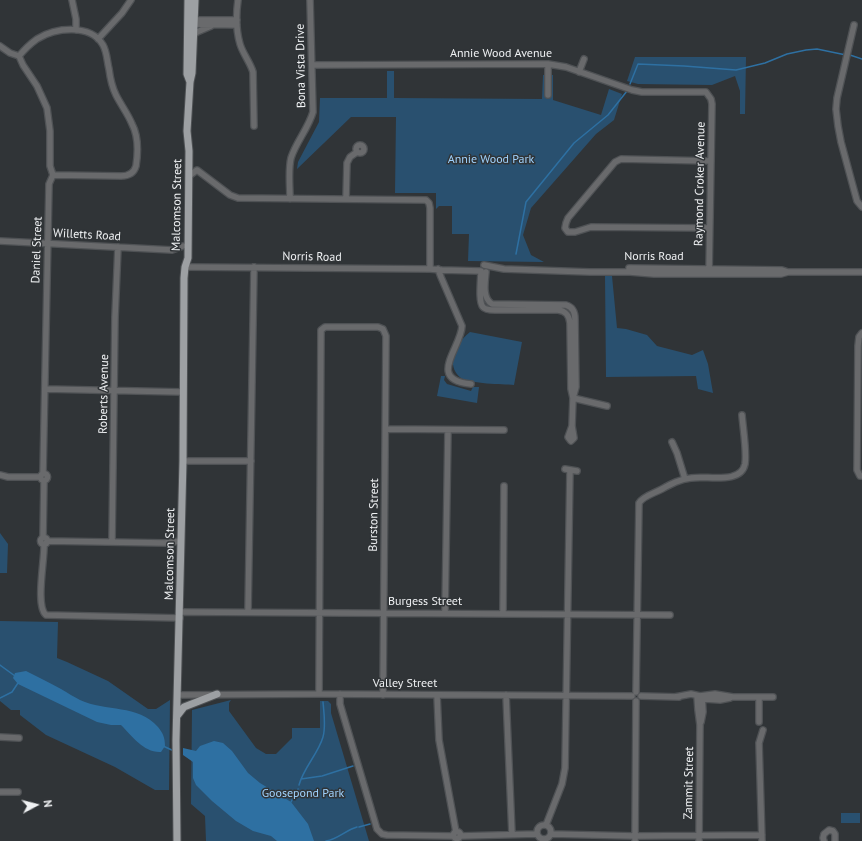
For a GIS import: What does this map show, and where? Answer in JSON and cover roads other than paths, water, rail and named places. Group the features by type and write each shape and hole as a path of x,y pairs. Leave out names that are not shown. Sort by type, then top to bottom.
{"main road":[{"name":"Malcomson Street","path":"176,841 176,740 180,615 182,392 185,267 183,259 183,246 186,152 194,35 188,0"},
{"name":"Malcomson Street","path":"190,82 187,74 191,22 195,0"},
{"name":"Malcomson Street","path":"185,267 188,258 189,151 187,142"},
{"path":"177,716 184,707 217,694"}],"street":[{"path":"72,0 76,19 76,30"},
{"path":"98,39 122,13 131,0"},
{"path":"238,0 237,22 240,44 253,72 254,126"},
{"name":"Bona Vista Drive","path":"290,199 291,158 313,112 310,0"},
{"path":"191,22 237,22"},
{"path":"191,22 214,24 237,22"},
{"path":"194,35 214,24"},
{"path":"854,25 837,98 836,109 838,126 857,201 862,207"},
{"path":"0,46 10,53 19,56 31,44 43,36 59,31 76,30 89,33 98,39 103,45 107,54 111,79 116,95 133,126 136,136 137,160 133,173 124,176 52,174"},
{"name":"Daniel Street","path":"19,56 23,65 38,86 47,108 50,130 50,166 52,174 49,184 42,477 45,550 42,568 41,602 42,609 46,615"},
{"path":"580,72 584,59"},
{"path":"548,64 548,95"},
{"name":"Annie Wood Avenue","path":"312,65 548,64 566,67 632,90 642,92 701,91 709,94"},
{"name":"Raymond Croker Avenue","path":"709,94 712,104 709,271"},
{"path":"346,199 347,163 351,156 357,152"},
{"path":"709,228 591,227 575,232 568,232 565,228 568,218 615,162 621,159 711,161"},
{"path":"189,176 197,170 230,195 238,198 427,201 430,208 430,269"},
{"name":"Willetts Road","path":"0,241 172,250 183,246"},
{"name":"Roberts Avenue","path":"112,542 118,247"},
{"name":"Norris Road","path":"185,267 430,269 438,269 442,267 475,267 483,269 591,272 782,270 788,272 862,272"},
{"path":"248,612 254,267"},
{"path":"438,269 440,277 462,325 461,332 450,357 450,377 459,382 471,384"},
{"path":"483,269 481,302 483,307 559,308 572,316 572,426"},
{"name":"Burston Street","path":"320,612 321,330 325,327 378,327 383,329 386,336 383,695"},
{"path":"862,333 859,337 858,346 857,458 857,470 860,476 862,476"},
{"path":"45,389 182,392"},
{"path":"573,398 607,406"},
{"path":"636,692 639,503 643,498 685,479 734,477 739,474 743,470 745,460 742,415"},
{"path":"386,429 504,430"},
{"path":"445,613 448,430"},
{"path":"672,442 685,479"},
{"path":"182,461 251,461"},
{"path":"546,825 564,776 568,470 577,471"},
{"path":"0,475 8,477 42,477"},
{"path":"503,613 504,486"},
{"path":"45,541 165,543 181,541"},
{"name":"Burgess Street","path":"46,615 180,615 248,612 670,614"},
{"path":"319,694 320,612"},
{"path":"635,838 636,701 633,700 632,693 636,692"},
{"path":"636,692 639,692 641,696 676,696 690,694 700,698 720,700 733,697 773,697"},
{"path":"340,694 340,704 380,832 387,835 457,837 537,834"},
{"name":"Valley Street","path":"178,695 340,694 632,696"},
{"path":"437,695 439,740 457,837"},
{"path":"506,695 512,834"},
{"path":"636,701 639,700 641,696"},
{"path":"759,697 759,722"},
{"name":"Zammit Street","path":"699,838 700,725 702,714 700,698"},
{"path":"550,834 635,838 762,838 760,742 763,730"},
{"path":"0,738 19,738"},
{"path":"0,792 18,792"},
{"path":"542,825 546,825 549,828 550,834 547,839 542,840 537,834 538,828 542,825"},
{"path":"824,841 824,834 830,830 836,834 835,841"}],"waterway":[{"path":"630,84 638,64 736,70 765,63 787,54 806,50 817,49 846,55"},
{"path":"850,55 862,59"},
{"path":"516,254 526,202 574,143 608,115 627,91"},
{"path":"0,665 15,676"},
{"path":"0,698 12,692 18,683"},
{"path":"299,785 301,778 318,749 323,737 325,724 323,702"},
{"path":"163,746 174,751"},
{"path":"301,779 322,776 353,766"},
{"path":"291,802 298,789"},
{"path":"359,827 370,824"},
{"path":"326,841 357,827"}],"park label":[{"name":"Annie Wood Park","path":"491,160"},
{"name":"Goosepond Park","path":"303,794"}]}
